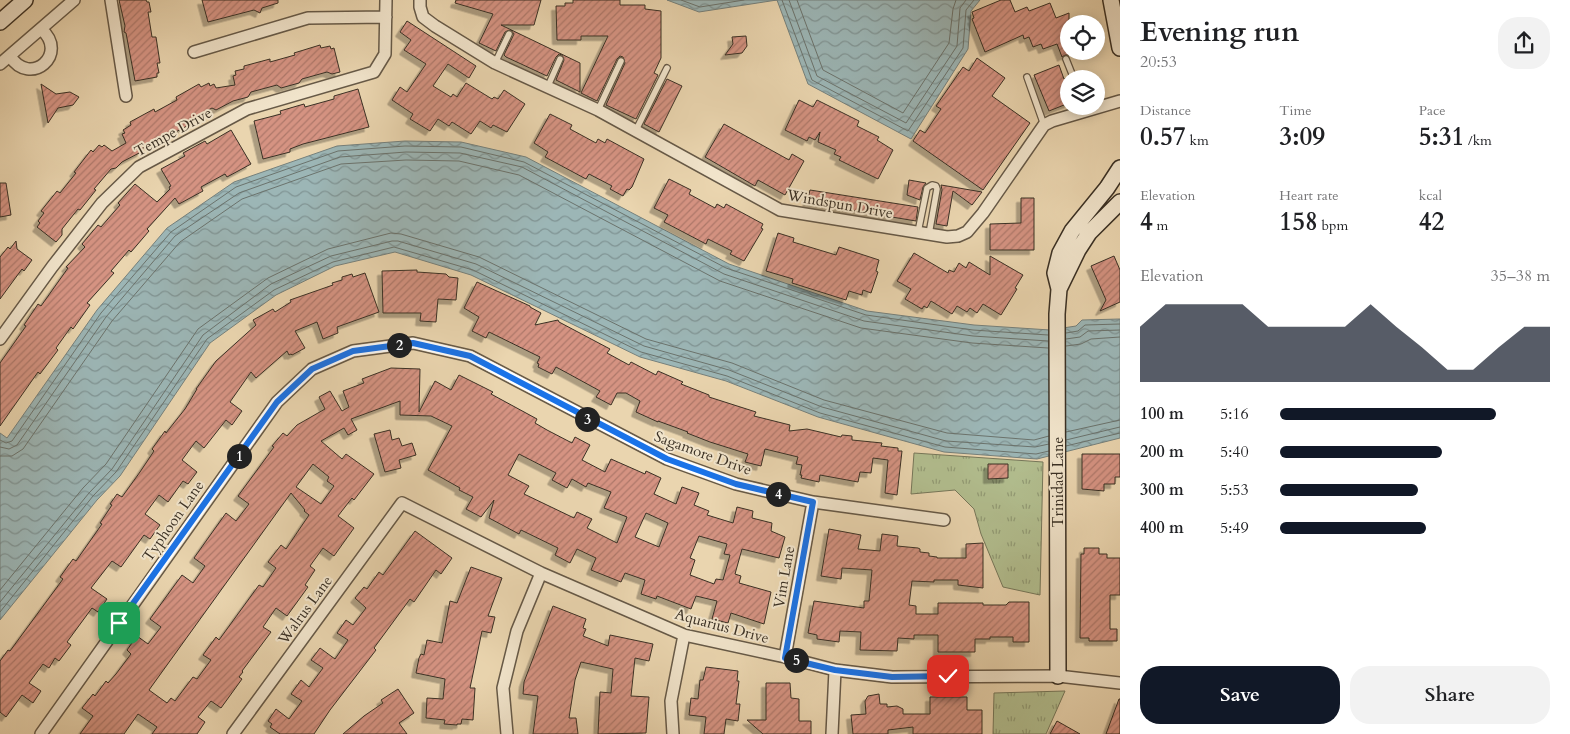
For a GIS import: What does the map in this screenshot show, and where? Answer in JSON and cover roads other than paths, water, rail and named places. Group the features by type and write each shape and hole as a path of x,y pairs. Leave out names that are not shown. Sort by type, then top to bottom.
{"street":[{"path":"0,22 25,0"},
{"path":"0,64 74,0"},
{"path":"111,0 126,96"},
{"path":"194,52 308,18 386,16 386,0"},
{"name":"Windspun Drive","path":"420,0 423,16 435,26 495,62 598,110 780,210 947,237 958,236 967,232 983,212 1044,125"},
{"path":"1111,0 1120,48"},
{"name":"Tempe Drive","path":"0,339 102,202 139,167 247,109 374,72 385,54 386,16"},
{"path":"10,56 20,67 34,69 47,61 52,48 50,40 41,29"},
{"path":"1105,105 1120,101"},
{"path":"1044,125 1069,115"},
{"name":"Trinidad Lane","path":"1058,676 1057,314 1059,289 1055,273 1060,253 1072,230 1107,188 1120,168"},
{"name":"Trinidad Lane","path":"1059,289 1078,250 1089,233 1120,202"},
{"name":"Sagamore Drive","path":"353,351 413,343 470,356 667,459 736,484 813,502 944,520"},
{"name":"Typhoon Lane","path":"41,734 277,402 312,369 353,351"},
{"name":"Vim Lane","path":"785,658 813,502"},
{"name":"Aquarius Drive","path":"402,503 541,573 684,635 835,670 892,677 1058,676 1120,683"},
{"name":"Walrus Lane","path":"233,734 402,503"},
{"path":"506,734 503,688 517,631 541,573"},
{"path":"673,734 671,701 684,635"},
{"path":"832,734 835,670"}],"lane":[{"path":"495,62 509,34"},
{"path":"548,86 560,59"},
{"path":"598,110 622,60"},
{"path":"636,130 667,68"},
{"path":"1027,77 1044,125"},
{"path":"932,184 937,189 924,233 927,188 932,184"}],"water":[{"path":"667,0 777,0 699,12"},
{"path":"777,0 980,0 971,11 968,49 911,139 808,84"},
{"path":"405,141 461,142 526,157 729,264 867,311 974,325 1050,330 1076,326 1082,320 1120,319 1120,438 1037,459 944,452 818,417 726,381 640,357 471,275 395,252 335,266 276,295 210,343 120,476 97,500 0,620 0,433 7,438 97,310 167,228 234,182 337,146"}]}
